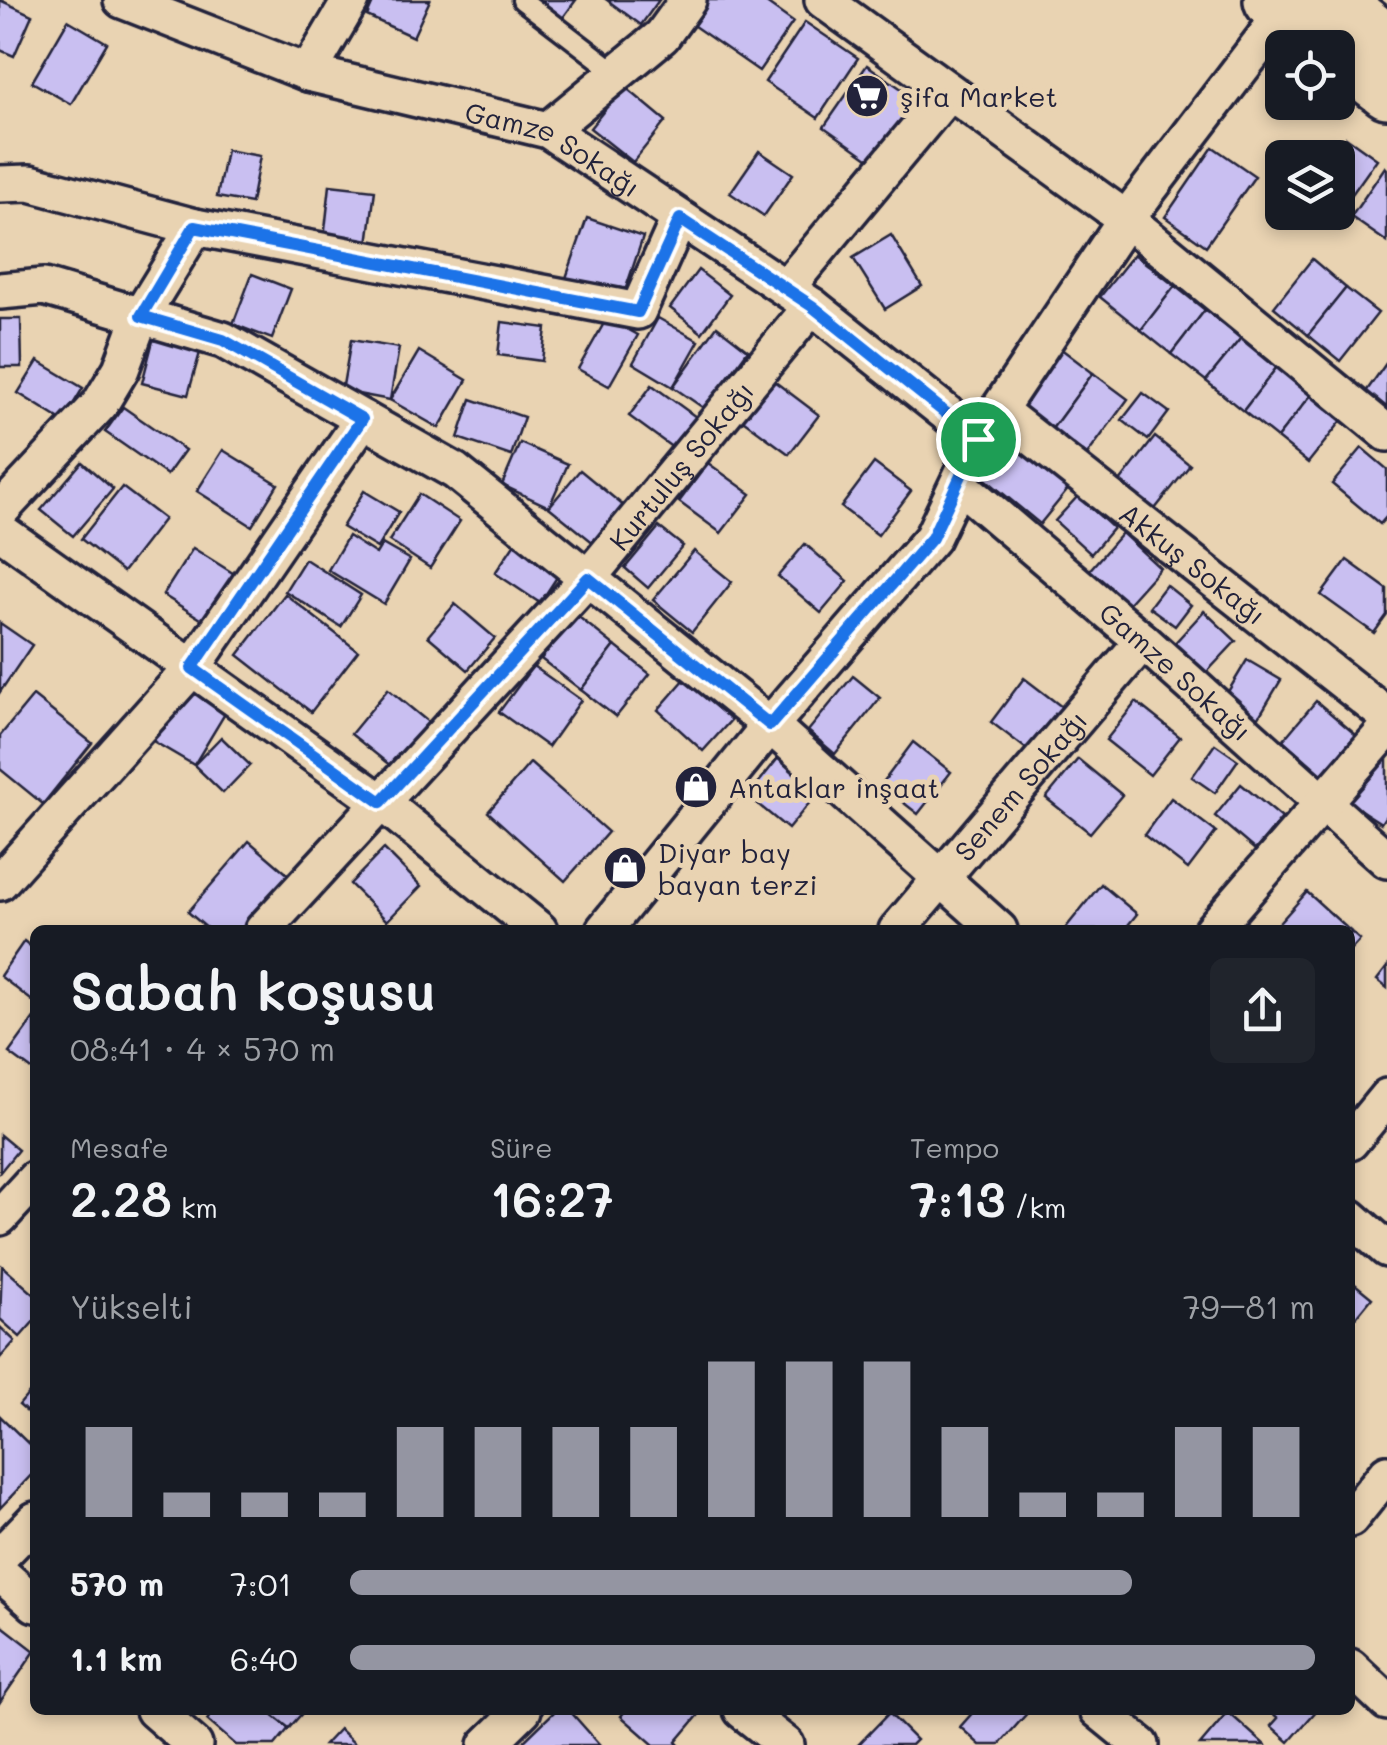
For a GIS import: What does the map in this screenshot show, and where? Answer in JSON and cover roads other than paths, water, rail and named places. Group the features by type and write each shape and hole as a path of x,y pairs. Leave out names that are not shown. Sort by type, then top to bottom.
{"main road":[{"path":"1296,2 1387,43"},
{"path":"1296,2 1319,30"},
{"path":"1355,65 1387,90"}],"street":[{"name":"Gamze Sokağı","path":"122,0 308,73 548,130 988,424"},
{"path":"308,73 350,0"},
{"path":"548,130 662,36 688,0"},
{"path":"823,0 1126,219 1387,433"},
{"path":"608,925 770,725 932,538 988,424 1126,219 1296,2"},
{"name":"Kurtuluş Sokağı","path":"268,925 588,578 949,92"},
{"path":"0,184 30,184 194,227 638,312 680,219"},
{"path":"0,511 100,404 121,368 141,316 194,227"},
{"path":"0,291 44,287 223,340 456,471 770,725 938,880 993,925"},
{"path":"0,882 192,668 362,419"},
{"name":"Akkuş Sokağı","path":"988,424 1387,716"},
{"name":"Gamze Sokağı","path":"960,485 1143,641 1387,860"},
{"path":"0,532 381,802 533,925"},
{"name":"Senem Sokağı","path":"901,925 1143,641"},
{"path":"1216,925 1319,802 1387,729"},
{"path":"1355,1136 1387,1097"},
{"path":"0,1218 30,1185"},
{"path":"1355,1221 1387,1249"},
{"path":"1355,1513 1387,1473"},
{"path":"0,1556 30,1525"},
{"path":"0,1574 30,1600"},
{"path":"1355,1672 1387,1702"},
{"path":"163,1715 194,1745"},
{"path":"487,1745 518,1715"},
{"path":"748,1715 786,1745"},
{"path":"1104,1715 1141,1745"}],"lane":[{"path":"522,0 617,72"}],"place":[{"name":"şifa Market","path":"867,96"},
{"name":"Antaklar inşaat","path":"696,787"},
{"name":"Diyar bay bayan terzi","path":"625,868"}]}
